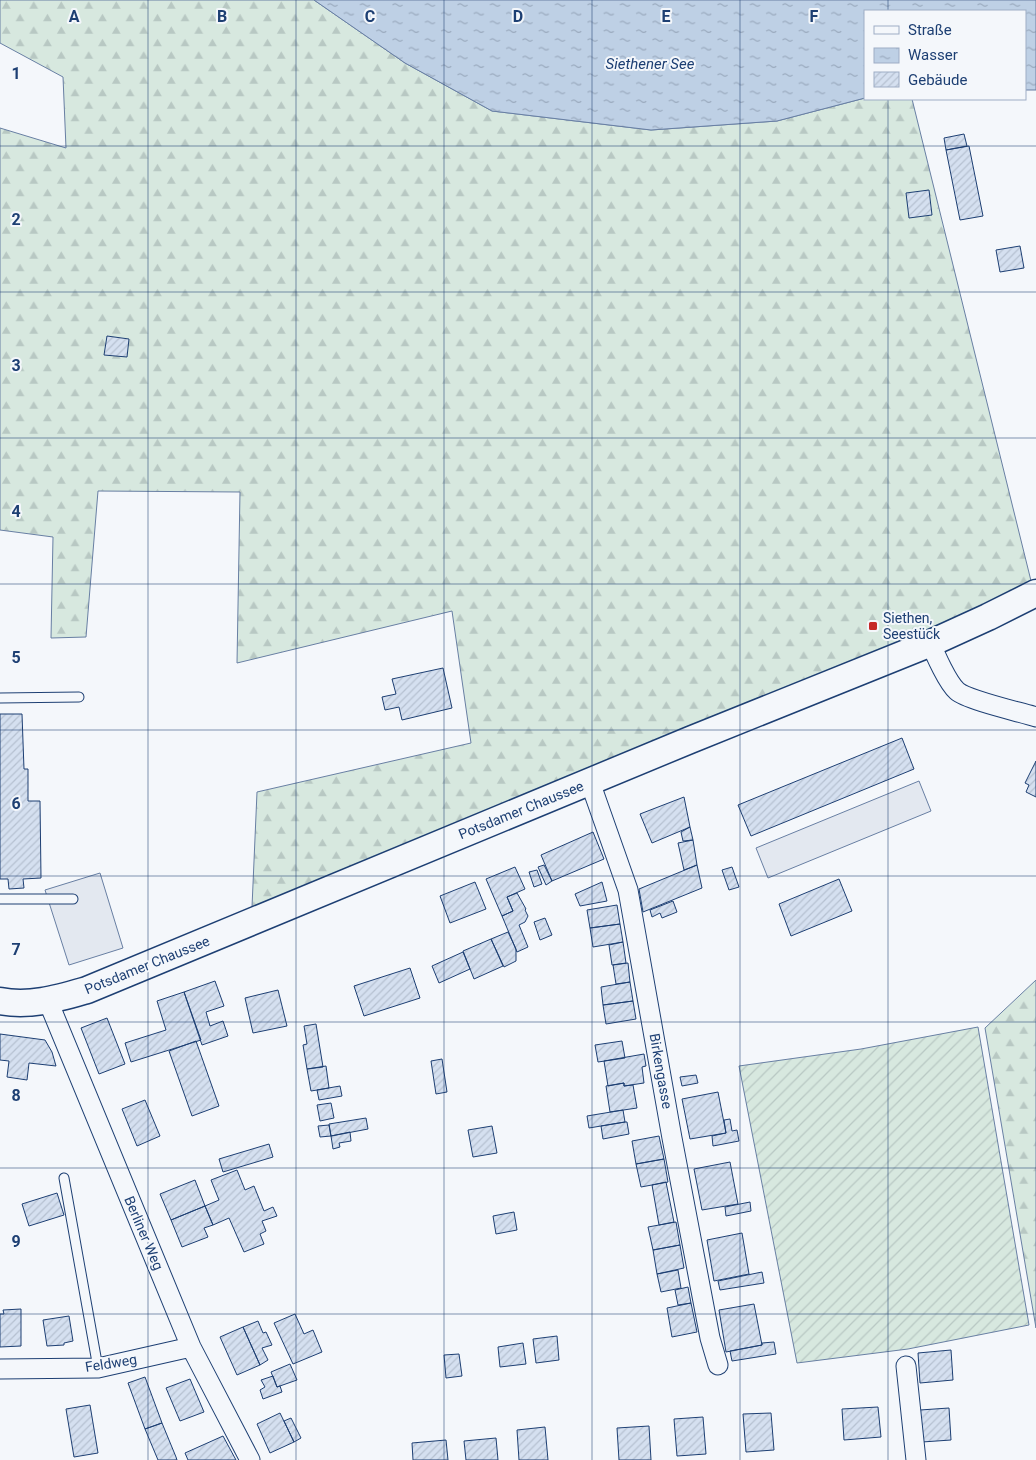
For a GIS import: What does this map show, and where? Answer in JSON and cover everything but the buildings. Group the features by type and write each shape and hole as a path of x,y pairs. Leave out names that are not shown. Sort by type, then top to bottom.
{"main road":[{"name":"Potsdamer Chaussee","path":"0,1001 11,1003 48,1001 87,990 931,643 1036,593"}],"street":[{"path":"931,643 937,660 958,692 978,700 1036,717"},
{"name":"Birkengasse","path":"590,782 628,890 672,1138 710,1338 718,1365"},
{"name":"Berliner Weg","path":"48,1001 191,1347 250,1460"},
{"name":"Feldweg","path":"0,1369 98,1368 191,1347"},
{"path":"906,1366 916,1460"}],"lane":[{"path":"0,698 79,697"},
{"path":"0,899 73,900"},
{"path":"64,1178 98,1368"}],"green space":[{"path":"0,0 314,0 405,63 492,111 651,130 777,121 864,98 864,100 912,100 1034,593 529,807 252,907 257,792 471,743 452,611 237,663 240,492 98,491 86,637 51,638 53,537 0,530 0,128 66,148 63,77 0,43"},
{"path":"1036,980 1036,1328 985,1028"},
{"path":"978,1027 1029,1325 908,1349 797,1363 739,1066 861,1049"}],"shaded area":[{"path":"919,781 931,811 768,878 756,848"},
{"path":"100,873 123,948 69,965 45,890"}],"water":[{"name":"Siethener See","path":"314,0 1036,0 1036,90 1026,90 1026,10 864,10 864,98 777,121 651,130 492,111 405,63"}],"place":[{"name":"Siethen, Seestück","path":"873,626"}]}
